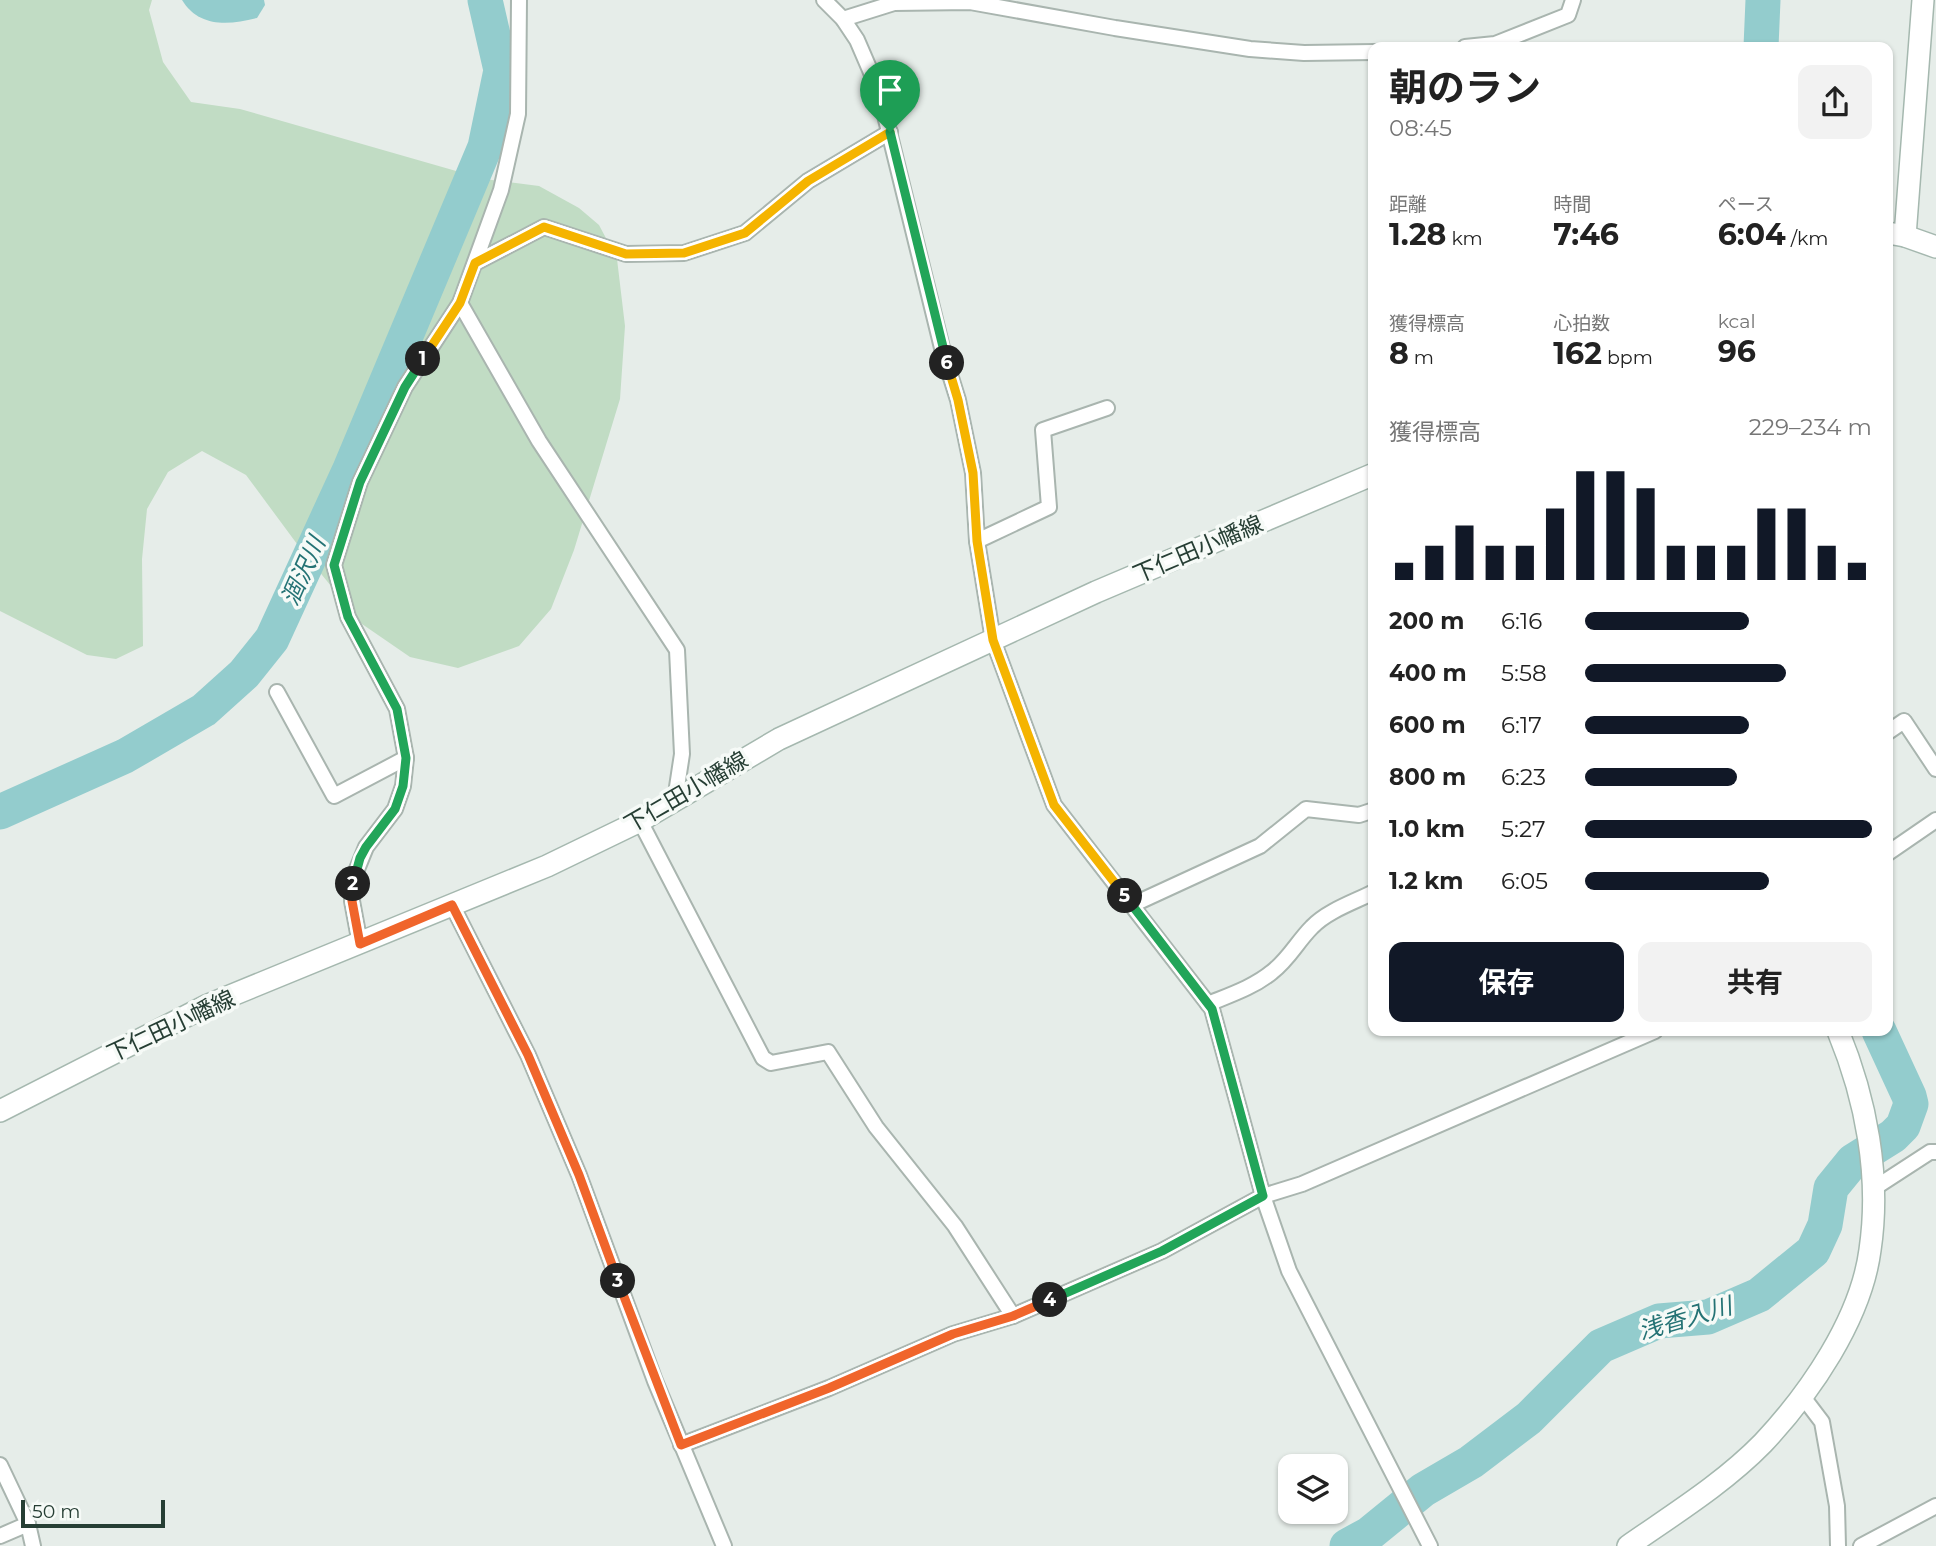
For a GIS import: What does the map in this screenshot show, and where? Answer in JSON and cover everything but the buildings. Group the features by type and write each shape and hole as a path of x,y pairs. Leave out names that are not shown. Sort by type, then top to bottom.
{"main road":[{"path":"1923,0 1897,235 1936,247"},
{"name":"下仁田小幡線","path":"0,1111 208,1006 547,866 640,821 779,739 1096,592 1368,477"},
{"path":"1628,1546 1717,1483 1762,1444 1803,1397 1838,1341 1863,1280 1870,1250 1872,1181 1868,1131 1861,1096 1840,1036"}],"street":[{"path":"360,944 352,901 353,879 366,847 395,809 403,786 406,758 397,709 348,617 334,565 360,482 405,387 460,303 501,190 518,114 519,0"},
{"path":"824,0 843,19 858,40 879,91 973,473 977,541 993,640 1054,805 1212,1009 1263,1196 1289,1271 1430,1546"},
{"path":"1505,42 1568,15 1573,0"},
{"path":"843,19 894,3 969,1 1250,49 1304,53 1368,52"},
{"path":"475,263 544,227 626,254 684,253 745,233 808,181 890,132"},
{"path":"460,303 539,441 677,650 682,754 675,800"},
{"path":"977,541 1049,507 1043,430 1107,408"},
{"path":"277,692 334,796 406,758"},
{"path":"1893,729 1904,721 1936,769"},
{"path":"1132,905 1260,846 1306,809 1359,815 1368,812"},
{"path":"1893,850 1936,820"},
{"path":"640,821 763,1058 771,1063 828,1052 876,1127 955,1226 1013,1316"},
{"path":"1208,1004 1247,988 1271,973 1291,956 1312,926 1368,895"},
{"path":"452,905 528,1055 574,1163 681,1445 724,1546"},
{"path":"681,1445 829,1388 953,1334 1013,1316 1162,1251 1263,1196 1302,1184 1643,1036"},
{"path":"1872,1181 1930,1152 1936,1152"},
{"path":"1803,1397 1822,1422 1832,1464 1838,1546"},
{"path":"0,1465 28,1524 33,1546"},
{"path":"1861,1546 1936,1506"},
{"path":"0,1536 28,1524"}],"green space":[{"path":"0,0 152,0 149,10 163,62 191,102 240,109 484,179 539,186 579,208 599,225 617,259 625,326 620,399 574,550 551,609 519,646 458,668 410,657 362,624 300,548 246,475 202,451 168,472 147,509 142,559 143,646 116,659 87,655 0,611"}],"water":[{"path":"182,0 264,0 265,5 257,18 225,23 197,16"}],"waterway":[{"name":"涸沢川","path":"0,812 125,756 204,710 244,674 272,639 350,469 485,147 501,70 485,0"},
{"name":"浅香入川","path":"1761,42 1763,0"},
{"name":"浅香入川","path":"1347,1546 1369,1534 1423,1490 1471,1462 1529,1418 1601,1346 1659,1321 1708,1317 1759,1295 1813,1251 1825,1225 1831,1188 1853,1161 1893,1136 1903,1126 1911,1104 1881,1036"}],"route":[{"path":"890,132 943,352 958,400 973,473 977,541 993,640 1054,805 1212,1009 1263,1196 1162,1251 1013,1316 953,1334 829,1388 681,1445 579,1175 528,1055 452,905 360,944 352,901 353,879 366,847 395,809 403,786 406,758 397,709 348,617 334,565 360,482 405,387 460,303 475,263 544,227 626,254 684,253 745,233 808,181 890,132"}]}
